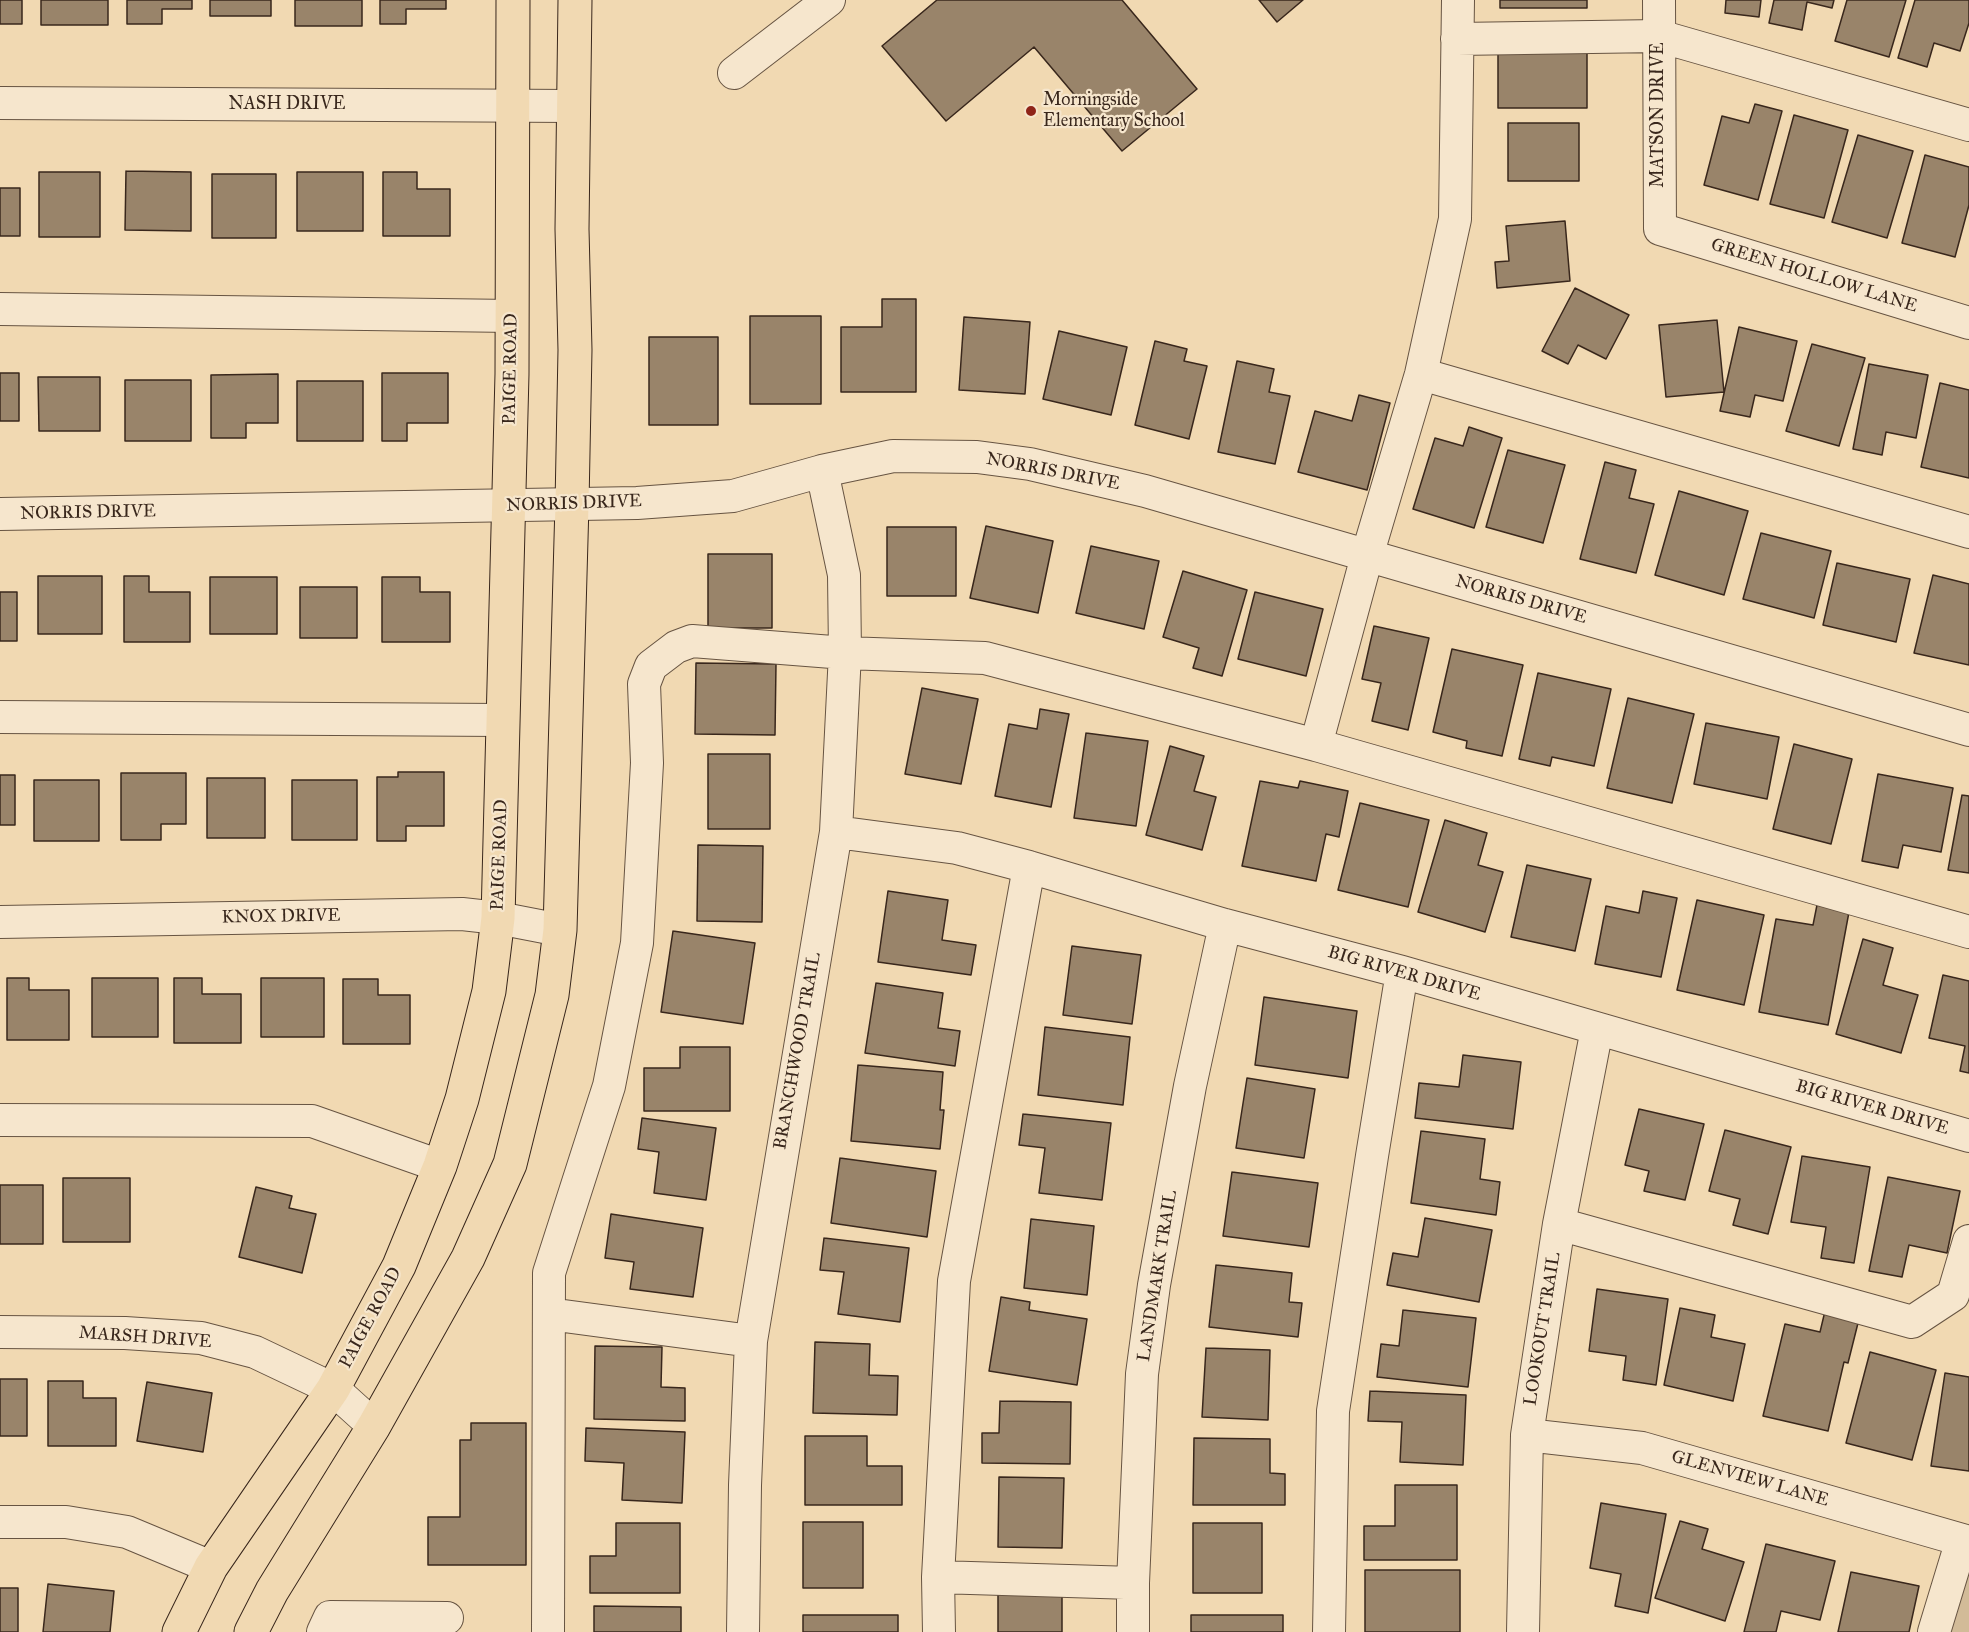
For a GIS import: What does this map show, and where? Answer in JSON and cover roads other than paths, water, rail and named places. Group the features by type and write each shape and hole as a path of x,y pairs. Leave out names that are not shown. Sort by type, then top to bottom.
{"main road":[{"name":"PAIGE ROAD","path":"179,1632 211,1567 333,1389 399,1266 440,1166 462,1099 489,991 498,918 503,720 512,316 513,0"},
{"path":"252,1632 272,1591 374,1425 468,1258 510,1164 552,995 560,930 572,504 575,0"}],"street":[{"path":"734,73 829,0"},
{"path":"1316,745 1367,556 1420,374 1455,219 1458,0"},
{"name":"MATSON DRIVE","path":"1659,0 1660,229"},
{"path":"1457,39 1659,36 1969,125"},
{"name":"NASH DRIVE","path":"0,103 574,106"},
{"name":"GREEN HOLLOW LANE","path":"1660,229 1969,323"},
{"path":"0,309 512,316"},
{"path":"1420,374 1969,532"},
{"name":"NORRIS DRIVE","path":"0,514 637,503 734,496 822,471 893,456 977,457 1030,464 1144,491 1969,730"},
{"name":"BRANCHWOOD TRAIL","path":"743,1632 745,1485 751,1341 836,832 845,653 844,575 822,471"},
{"path":"548,1632 549,1273 609,1086 637,943 646,763 644,684 651,666 676,647 692,641 845,653 985,658 1316,745 1969,932"},
{"path":"0,717 503,720"},
{"name":"BIG RIVER DRIVE","path":"836,832 957,848 1029,867 1225,925 1402,972 1969,1136"},
{"path":"939,1632 938,1576 954,1281 1029,867"},
{"name":"KNOX DRIVE","path":"0,922 462,914 498,918 560,930"},
{"name":"LANDMARK TRAIL","path":"1133,1632 1142,1374 1154,1285 1190,1086 1225,925"},
{"path":"1329,1632 1333,1411 1402,972"},
{"name":"LOOKOUT TRAIL","path":"1523,1632 1527,1436 1559,1224 1597,1029"},
{"path":"0,1120 312,1121 440,1166"},
{"path":"1559,1224 1912,1322 1953,1295 1969,1241"},
{"path":"549,1314 751,1341"},
{"name":"MARSH DRIVE","path":"0,1332 125,1333 201,1338 255,1353 333,1389 374,1425"},
{"name":"GLENVIEW LANE","path":"1527,1436 1642,1448 1965,1541"},
{"path":"0,1522 66,1522 127,1532 211,1567"},
{"path":"1934,1632 1965,1541"},
{"path":"938,1576 1133,1583"},
{"path":"323,1632 330,1617 447,1618"}],"place":[{"name":"Morningside Elementary School","path":"1031,111"}]}
